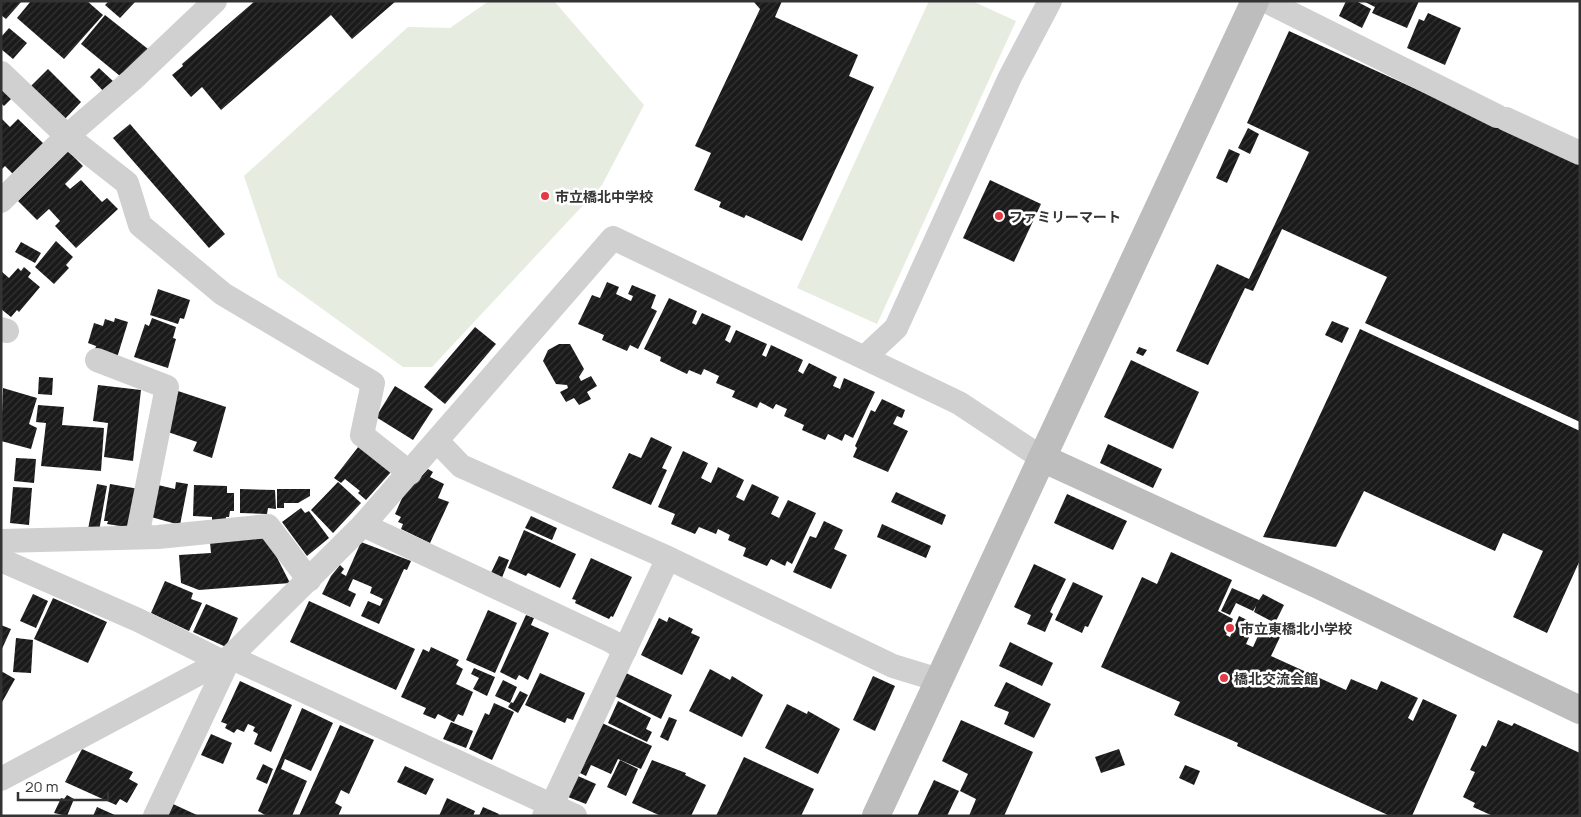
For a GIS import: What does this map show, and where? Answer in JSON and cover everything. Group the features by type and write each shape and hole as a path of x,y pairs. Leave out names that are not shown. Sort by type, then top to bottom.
{"street":[{"path":"1,201 66,136 132,80 215,1"},
{"path":"865,357 896,328 1010,77 1050,1"},
{"path":"876,816 1255,1"},
{"path":"1266,1 1501,117 1580,153"},
{"path":"1,73 66,136 127,183 140,225 223,294 372,383 362,436 410,473"},
{"path":"8,769 227,659 309,580 410,473 613,238 959,403 1042,458 1321,586 1580,710"},
{"path":"97,360 167,387 137,537"},
{"path":"437,442 462,466 668,558 893,666 939,680"},
{"path":"363,524 611,641 625,650"},
{"path":"1,541 158,537 268,526 309,580"},
{"path":"548,811 668,558"},
{"path":"1,560 227,659 548,811 574,816"},
{"path":"156,816 227,659"}],"shaded area":[{"path":"489,1 554,1 644,105 602,185 432,367 403,367 278,277 244,176 408,27 450,28"},
{"path":"929,1 972,1 1016,21 877,324 797,288"}],"building":[{"path":"1,1 22,1 6,19 1,15"},
{"path":"31,1 87,1 103,15 64,59 17,18"},
{"path":"109,1 135,2 120,18 105,5"},
{"path":"255,1 396,1 352,39 331,15 221,110 202,87 191,97 172,75 183,66 182,64"},
{"path":"753,1 782,1 775,17 858,55 849,76 874,87 802,241 746,215 744,218 719,207 721,202 694,190 711,153 695,146 760,9"},
{"path":"1346,1 1356,1 1371,9 1362,28 1339,16"},
{"path":"1363,1 1419,1 1407,28 1372,13 1375,7"},
{"path":"1428,13 1461,28 1445,65 1407,48 1419,19 1424,21"},
{"path":"105,15 148,49 120,76 81,44"},
{"path":"9,28 27,43 13,59 1,49 1,37"},
{"path":"1289,31 1580,164 1580,422 1365,323 1387,277 1282,229 1253,291 1245,288 1208,365 1176,351 1217,264 1249,279 1309,152 1247,123"},
{"path":"99,68 115,83 105,93 90,77"},
{"path":"48,69 81,102 62,122 28,89"},
{"path":"1,84 14,96 4,106 1,103"},
{"path":"1,118 10,127 18,119 45,145 14,175 5,166 1,170"},
{"path":"130,124 225,234 209,248 113,138"},
{"path":"1248,128 1259,134 1250,154 1238,148"},
{"path":"1229,149 1240,154 1227,183 1216,178"},
{"path":"68,151 83,166 65,184 70,189 81,180 102,202 107,198 118,209 76,248 55,226 60,221 49,209 37,220 18,201"},
{"path":"990,180 1041,204 1014,262 963,238"},
{"path":"56,241 73,257 66,265 69,268 54,284 35,267"},
{"path":"21,242 41,253 35,263 15,252"},
{"path":"24,267 31,273 28,277 40,287 19,312 17,310 11,317 1,309 1,271 9,278 18,268 21,271"},
{"path":"607,282 619,287 616,294 631,301 633,296 628,294 632,285 656,295 651,308 657,311 638,349 630,345 627,351 602,340 604,335 578,324 592,295 600,298"},
{"path":"158,289 190,300 184,319 180,318 178,324 150,315"},
{"path":"669,298 697,311 692,323 696,325 702,313 731,326 725,340 730,343 736,330 767,344 762,355 766,357 771,345 803,360 798,371 803,374 809,363 837,377 833,386 840,389 844,378 875,392 853,438 845,434 842,441 828,434 825,440 802,430 804,425 784,416 787,409 776,404 773,409 760,402 757,408 732,397 735,391 716,383 719,376 704,369 701,375 689,370 687,374 660,361 661,357 644,349"},
{"path":"115,318 128,322 116,361 94,353 96,346 88,343 94,323 103,326 105,319 114,322"},
{"path":"152,318 176,327 173,338 176,339 168,368 134,357 145,324 149,326"},
{"path":"1332,321 1349,328 1342,343 1325,335"},
{"path":"475,327 496,344 445,404 424,387"},
{"path":"1360,329 1580,431 1580,560 1547,633 1513,617 1543,551 1503,533 1495,551 1364,491 1336,547 1263,537"},
{"path":"559,344 570,344 584,369 579,377 581,381 591,376 597,386 587,392 591,399 579,405 574,398 566,402 560,392 568,388 567,385 556,384 543,361 548,350"},
{"path":"1139,347 1147,350 1143,356 1136,353"},
{"path":"1131,360 1199,392 1173,449 1104,417"},
{"path":"39,377 53,378 52,395 38,394"},
{"path":"98,385 141,390 133,461 104,457 108,423 93,421"},
{"path":"395,386 433,409 413,440 376,417"},
{"path":"3,388 37,398 29,424 37,428 31,449 1,441"},
{"path":"178,391 226,407 212,458 193,451 197,442 165,431"},
{"path":"882,399 905,410 902,418 897,416 893,424 908,431 888,472 853,457 857,448 855,446 871,410 875,412"},
{"path":"38,405 64,407 62,425 104,428 101,471 41,466 46,423 36,422"},
{"path":"651,437 672,447 662,468 667,470 651,505 612,488 629,453 641,458"},
{"path":"1108,444 1162,469 1153,488 1100,463"},
{"path":"359,446 391,472 366,500 358,493 360,491 345,479 341,483 334,478"},
{"path":"683,451 708,463 701,478 711,483 718,467 744,480 736,497 744,501 752,484 779,497 771,514 779,518 788,500 816,513 792,564 787,561 785,566 771,559 767,566 743,556 746,548 728,540 730,535 718,529 716,534 699,527 695,534 671,524 675,514 658,507"},
{"path":"16,458 36,459 34,483 14,481"},
{"path":"428,469 433,472 430,477 444,484 438,498 449,502 430,543 401,529 403,524 398,522 401,517 395,514 403,496"},
{"path":"176,482 188,484 180,525 151,517 158,485 175,489"},
{"path":"338,482 361,503 333,533 311,510"},
{"path":"97,484 107,486 99,531 88,529"},
{"path":"110,484 139,489 133,528 107,524 108,521 104,521"},
{"path":"194,485 227,486 227,493 234,493 234,511 230,511 229,517 226,517 226,522 212,522 212,517 193,516"},
{"path":"13,487 32,488 29,525 10,523"},
{"path":"240,489 275,490 276,509 268,508 267,514 240,513"},
{"path":"277,489 310,489 310,496 298,503 284,503 284,508 277,508"},
{"path":"896,492 946,515 942,525 891,502"},
{"path":"1067,494 1127,521 1113,550 1054,523"},
{"path":"301,508 305,513 309,511 329,538 307,556 282,522"},
{"path":"531,516 557,528 552,540 525,528"},
{"path":"824,521 843,530 834,549 847,555 831,589 793,572 810,536 816,538"},
{"path":"882,524 931,546 926,558 877,537"},
{"path":"524,530 576,554 560,588 528,573 526,576 508,568"},
{"path":"267,538 290,583 199,590 181,583 179,555 211,553 210,542"},
{"path":"361,542 411,561 407,570 404,569 379,624 361,616 368,601 380,606 383,599 370,593 372,587 353,579 348,590 356,594 350,607 322,594 331,576 340,565 344,569 341,573 346,576"},
{"name":"橋北交流会館","path":"1171,552 1232,580 1218,611 1233,619 1226,635 1230,637 1239,616 1255,624 1246,644 1253,647 1262,627 1281,635 1271,656 1346,690 1351,679 1377,690 1381,681 1418,698 1408,718 1413,721 1423,699 1457,715 1412,816 1390,816 1237,746 1238,743 1174,715 1180,702 1101,667 1142,577 1157,584"},
{"path":"499,556 509,560 501,580 490,575"},
{"path":"591,558 632,577 613,617 611,616 609,619 575,603 576,600 572,599"},
{"path":"1034,564 1066,579 1050,612 1053,614 1045,632 1027,624 1031,615 1014,607"},
{"path":"165,581 193,593 191,599 202,603 189,631 151,613"},
{"path":"1073,582 1103,596 1088,627 1085,626 1082,633 1055,620"},
{"path":"1232,588 1259,600 1263,594 1284,605 1275,623 1254,612 1256,606 1253,611 1236,603 1230,615 1221,611"},
{"path":"33,594 48,601 36,628 20,621"},
{"path":"53,598 107,622 88,663 34,639"},
{"path":"309,601 415,649 396,690 290,642"},
{"path":"206,604 238,618 226,647 193,632"},
{"path":"488,610 517,623 495,673 466,660"},
{"path":"526,615 534,618 531,625 549,633 528,680 519,675 516,680 500,672"},
{"path":"669,617 693,629 691,633 700,637 682,675 641,655 659,618 667,622"},
{"path":"1,625 11,629 1,651"},
{"path":"16,638 33,640 31,673 13,672"},
{"path":"1010,642 1053,663 1042,686 999,666"},
{"path":"431,647 459,660 456,665 463,669 456,684 473,692 463,716 458,714 454,722 438,714 435,719 423,714 426,708 401,697 423,649 429,652"},
{"path":"474,668 495,677 487,696 473,689 479,678 471,674"},
{"path":"710,669 730,680 732,676 763,695 742,737 689,711"},
{"path":"1,671 15,679 1,704"},
{"path":"540,673 585,693 573,720 567,718 565,723 525,705"},
{"path":"626,673 672,695 661,719 615,696"},
{"path":"873,676 895,686 875,731 853,720"},
{"path":"503,680 517,687 510,703 495,696"},
{"path":"240,681 292,705 271,752 254,744 258,734 253,731 255,727 248,724 244,732 237,729 234,733 225,728 227,724 221,722"},
{"path":"1006,682 1051,704 1034,738 1004,724 1009,712 994,706"},
{"path":"520,691 528,695 518,713 508,707 511,702 513,703"},
{"path":"618,701 651,718 646,729 652,732 647,742 608,723"},
{"path":"494,703 514,712 492,760 469,749 485,713 489,715"},
{"path":"787,704 807,714 808,711 840,729 818,774 765,748"},
{"path":"302,708 333,723 311,771 285,759 281,769 307,781 292,816 267,816 258,811"},
{"path":"669,717 677,720 668,741 660,737"},
{"path":"961,720 1033,752 1004,816 969,816 976,799 960,791 968,774 942,761"},
{"path":"1498,720 1512,726 1514,723 1580,753 1580,816 1493,816 1473,807 1475,803 1463,797 1475,772 1470,770 1482,745 1486,747"},
{"path":"451,722 473,731 466,748 443,739"},
{"path":"602,723 652,746 641,769 618,759 611,774 591,765 586,776 580,773"},
{"path":"340,725 374,740 349,794 341,790 335,803 342,807 338,816 299,816"},
{"path":"211,734 232,743 223,764 201,755"},
{"path":"82,749 133,772 129,779 138,784 127,803 120,799 116,805 65,782"},
{"path":"1119,749 1125,765 1101,773 1095,757"},
{"path":"744,757 814,789 801,816 716,816"},
{"path":"620,760 638,769 626,796 607,787"},
{"path":"652,760 686,773 685,775 706,785 691,816 661,816 632,803"},
{"path":"263,764 273,769 267,784 256,779"},
{"path":"1185,765 1200,771 1194,785 1179,778"},
{"path":"405,766 434,779 426,795 397,782"},
{"path":"578,776 596,784 586,804 568,797"},
{"path":"934,780 959,791 947,816 917,816"},
{"path":"67,795 74,799 67,816 54,813 61,798 64,799"},
{"path":"447,798 475,811 473,816 439,816"},
{"path":"173,804 199,816 168,816"},
{"path":"97,807 117,816 93,816"},
{"path":"483,807 499,814 498,816 479,816"}],"place":[{"name":"市立橋北中学校","path":"545,196"},
{"name":"ファミリーマート","path":"999,216"},
{"name":"市立東橋北小学校","path":"1230,628"},
{"name":"橋北交流会館","path":"1224,678"}]}
